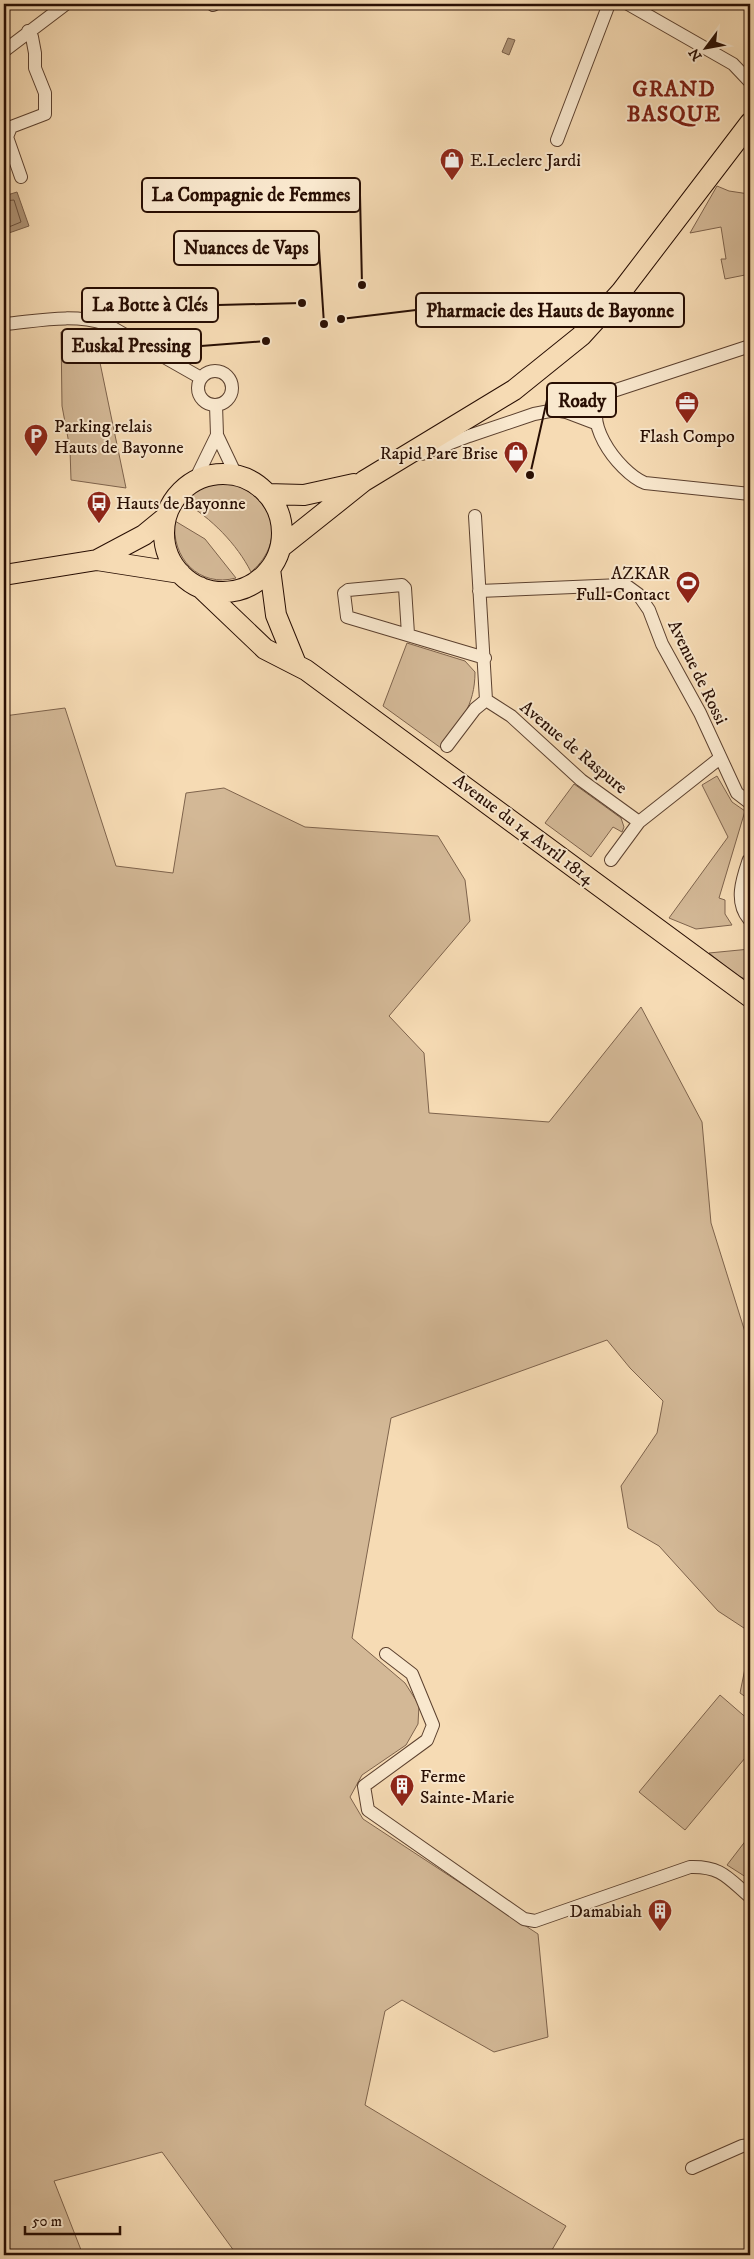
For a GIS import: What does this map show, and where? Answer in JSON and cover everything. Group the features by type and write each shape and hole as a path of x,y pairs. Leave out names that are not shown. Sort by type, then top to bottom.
{"main road":[{"path":"280,548 364,481 514,390 581,336 621,292 750,123"},
{"path":"208,475 236,475 259,486 268,494 277,511 282,529 280,548 270,569 260,579 232,591 215,591 200,587 180,573 167,550 164,537 166,517 178,493 195,480 208,475"},
{"path":"268,494 310,494 364,481"},
{"path":"4,575 97,560 144,536 166,517"},
{"path":"97,560 180,573"},
{"path":"270,569 276,615 296,664"},
{"name":"Avenue du 14 Avril 1814","path":"200,587 266,649 296,664 470,789 750,997"}],"street":[{"path":"4,51 66,4"},
{"path":"557,140 609,4"},
{"path":"628,4 733,64 750,82"},
{"path":"21,178 7,137 11,127 45,114 45,93 35,68 32,37 28,31"},
{"path":"4,324 52,318 90,319 106,324 202,378"},
{"path":"749,493 645,483 634,479 623,468 595,423 596,407 603,396 610,392 750,346"},
{"path":"215,371 224,374 230,382 232,391 228,399 216,405 205,402 199,393 199,382 202,378 215,371"},
{"path":"216,405 217,435 236,475"},
{"path":"391,466 534,414 555,410 595,423"},
{"path":"195,480 217,435"},
{"path":"447,746 475,709 486,700 485,658 475,516"},
{"name":"Avenue de Rossi","path":"479,591 621,585 627,586 638,594 649,610 662,644 700,713 737,793 750,803"},
{"path":"408,634 405,588 402,586 348,590 344,593 347,617 485,658"},
{"name":"Avenue de Raspure","path":"486,700 511,716 581,780 639,822"},
{"path":"611,860 639,822 720,758"},
{"path":"750,861 742,899 750,918"},
{"path":"386,1654 412,1674 433,1725 428,1740 364,1786 368,1810 524,1919 535,1921 690,1867 718,1870 750,1897"},
{"path":"692,2168 742,2146 750,2145"}],"shaded area":[{"path":"717,186 729,191 749,194 750,274 725,279 721,259 726,259 721,227 690,233"},
{"path":"93,329 126,488 71,480 70,449 62,406 61,332"},
{"path":"225,482 241,487 254,496 264,506 270,519 272,532 270,546 263,559 251,572 238,551 222,532 184,502 202,487"},
{"path":"175,521 205,539 236,578 210,579 190,567 178,547"},
{"path":"407,643 465,661 475,672 472,695 465,713 441,748 383,706"},
{"path":"65,708 116,866 173,873 186,793 224,788 305,827 438,836 465,880 470,921 389,1016 424,1053 429,1113 549,1122 641,1007 702,1122 711,1223 750,1348 750,1632 718,1611 659,1546 628,1528 621,1486 657,1433 663,1401 630,1368 607,1340 391,1418 352,1638 405,1683 419,1705 418,1724 406,1745 362,1775 350,1797 363,1819 538,1934 548,2037 494,2052 402,2000 385,2011 365,2105 566,2226 549,2255 237,2255 162,2152 54,2181 83,2255 4,2255 4,716"},
{"path":"717,776 732,802 745,811 719,898 725,900 725,914 732,925 696,929 669,918 728,837 702,785"},
{"path":"574,784 621,818 624,827 622,832 613,827 591,857 545,823"},
{"path":"750,949 750,981 736,975 709,953"},
{"path":"750,1644 750,1700 740,1693"},
{"path":"720,1695 750,1721 750,1752 685,1830 639,1792"},
{"path":"750,1835 750,1878 749,1879 727,1865"}],"water":[{"path":"508,38 515,40 509,55 502,52"},
{"path":"17,192 29,226 6,234 4,196"}],"place":[{"name":"E.Leclerc Jardi","path":"452,181"},
{"name":"La Compagnie de Femmes","path":"362,285"},
{"name":"La Botte à Clés","path":"302,303"},
{"name":"Pharmacie des Hauts de Bayonne","path":"341,319"},
{"name":"Nuances de Vaps","path":"324,324"},
{"name":"Euskal Pressing","path":"266,341"},
{"name":"Flash Compo","path":"687,424"},
{"name":"Parking relais Hauts de Bayonne","path":"36,457"},
{"name":"Rapid Pare Brise","path":"516,474"},
{"name":"Roady","path":"530,475"},
{"name":"Hauts de Bayonne","path":"99,524"},
{"name":"AZKAR Full-Contact","path":"688,604"},
{"name":"Ferme Sainte-Marie","path":"402,1807"},
{"name":"Damabiah","path":"660,1932"}],"district":[{"name":"GRAND BASQUE","path":"674,100"}]}
